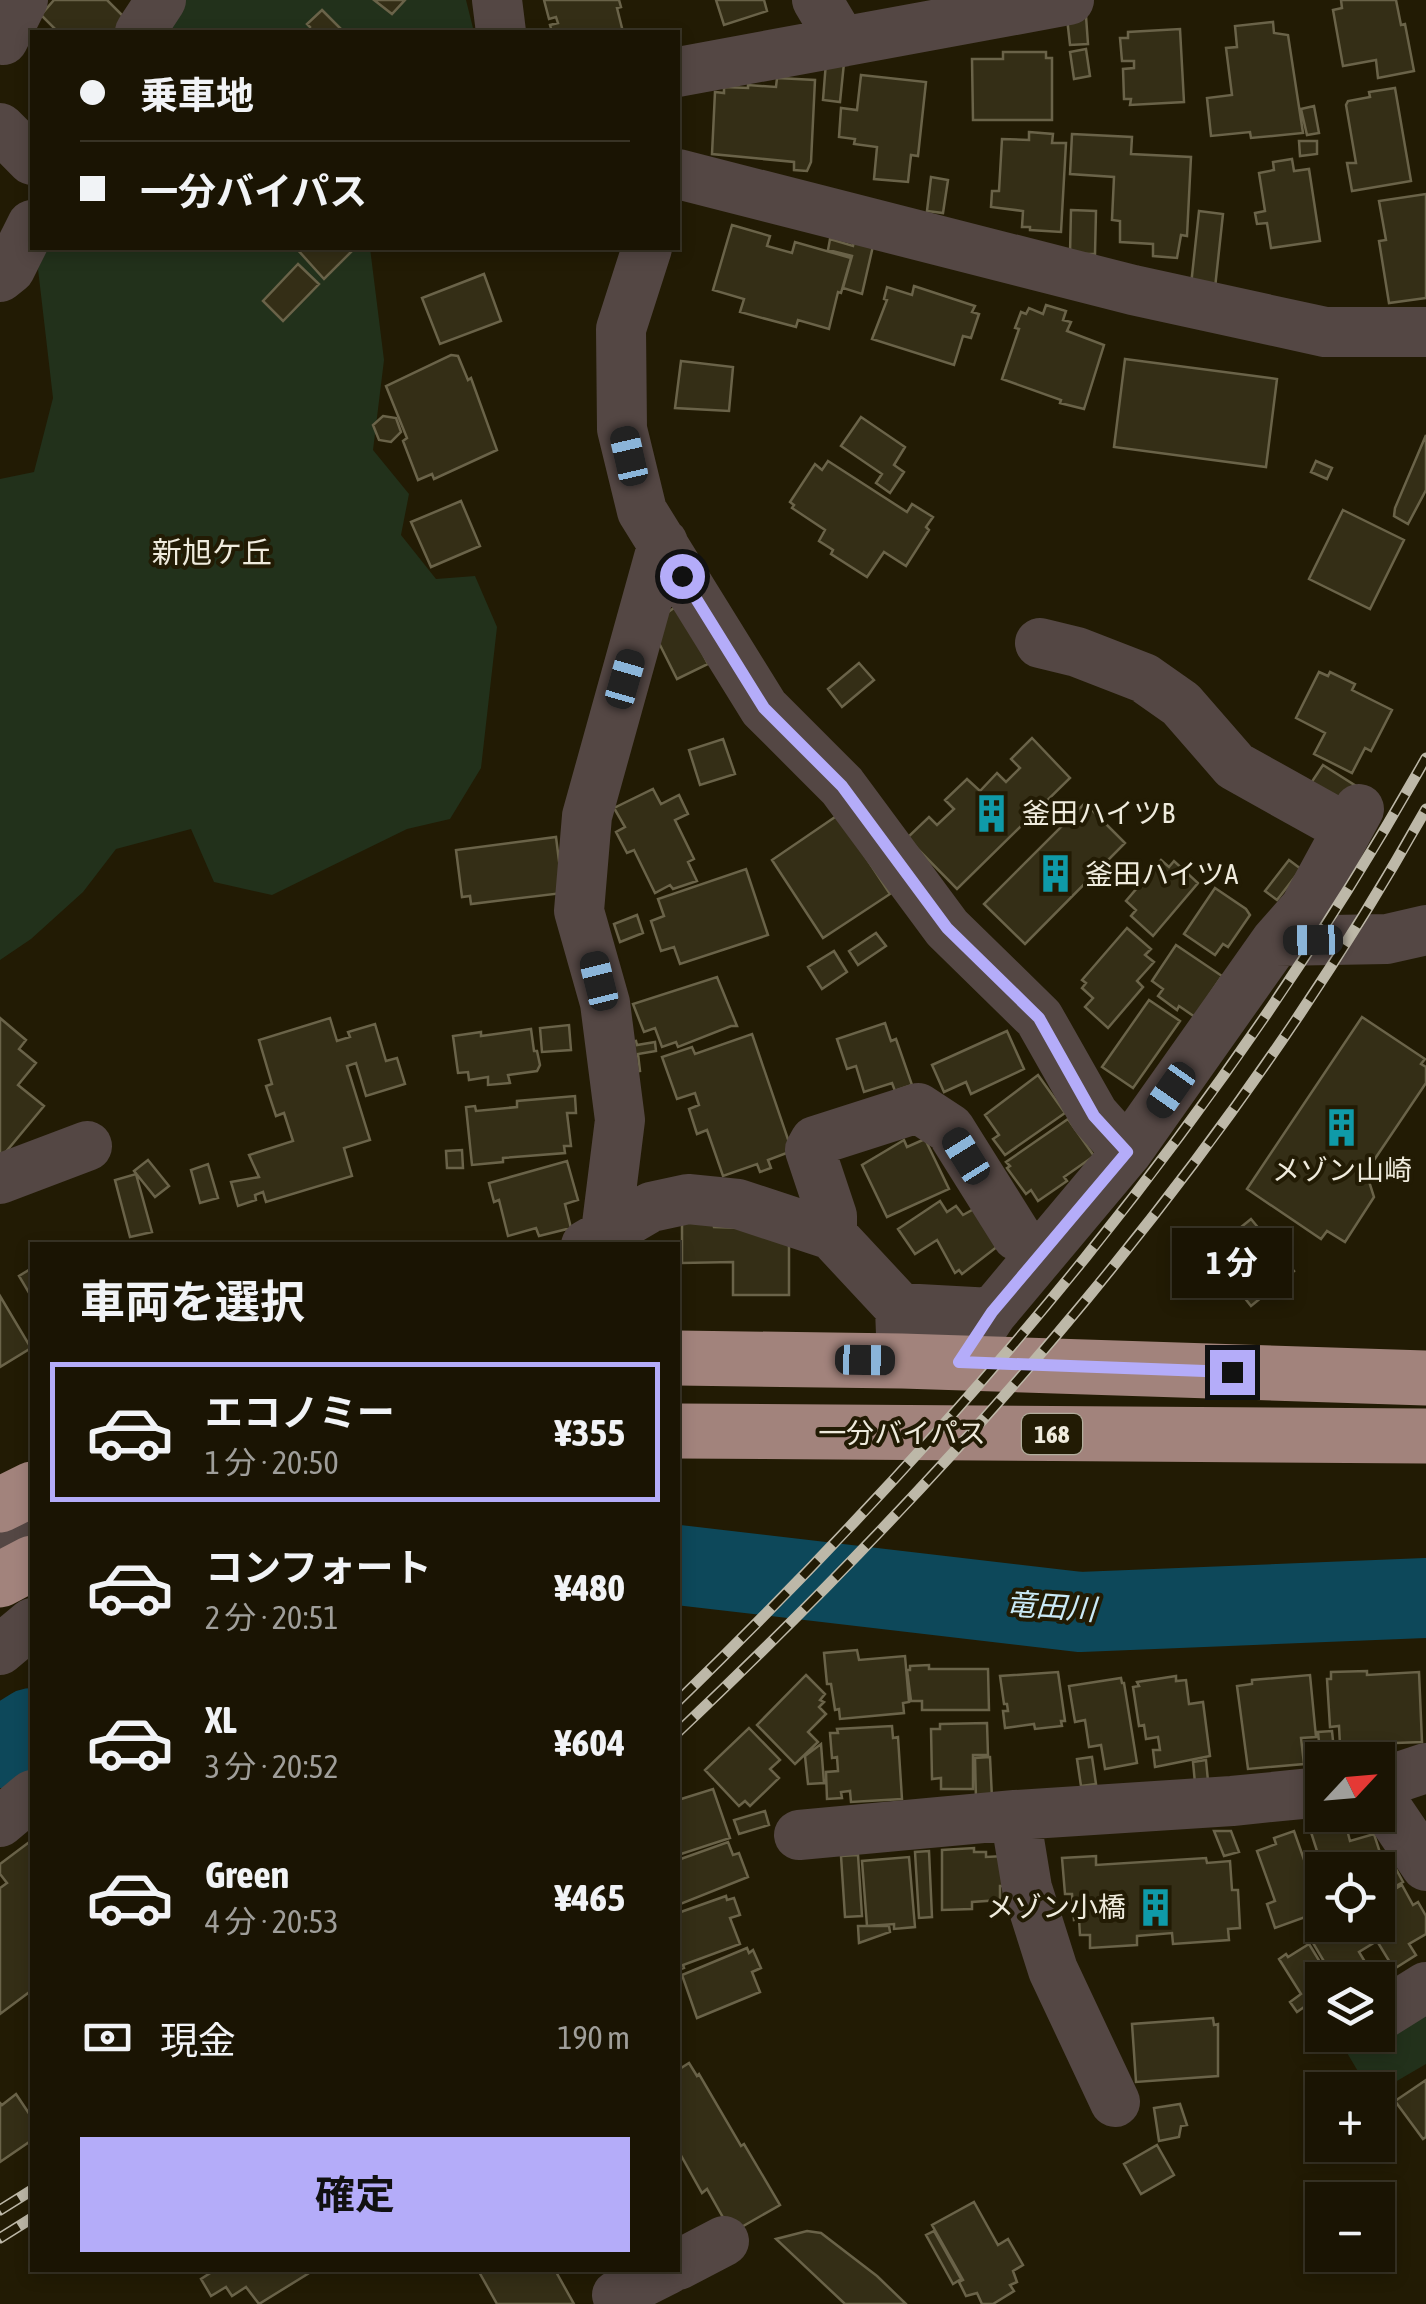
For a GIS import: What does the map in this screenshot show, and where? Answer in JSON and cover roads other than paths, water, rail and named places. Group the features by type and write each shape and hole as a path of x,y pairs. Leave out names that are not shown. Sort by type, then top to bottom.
{"highway":[{"path":"680,1358 901,1334 959,1362 1426,1378"},
{"name":"一分バイパス","path":"680,1431 1426,1436"},
{"path":"0,1505 30,1490"},
{"path":"0,1581 30,1563"}],"street":[{"path":"141,30 160,0"},
{"path":"498,0 502,30"},
{"path":"680,71 829,21 1070,0"},
{"path":"0,128 30,158"},
{"path":"680,175 1133,290 1325,332 1426,332"},
{"path":"0,277 10,269 30,230"},
{"path":"646,250 620,330 622,428 642,512 764,708 842,786 947,928 1039,1018 1094,1116 1127,1152"},
{"path":"596,1238 620,1120 605,1003 580,911 588,816 663,542"},
{"path":"959,1362 992,1312 1127,1152 1276,941 1305,908 1353,819 1235,766 1182,704 1144,678 1040,643"},
{"path":"1276,941 1387,940 1426,930"},
{"path":"992,1312 901,1334 832,1234 832,1216 810,1150 815,1142 918,1108 950,1129 1017,1236"},
{"path":"0,1179 87,1146"},
{"path":"596,1238 651,1207 688,1199 738,1204 832,1234"},
{"path":"0,1525 30,1541"},
{"path":"0,1581 30,1604"},
{"path":"0,1650 30,1624"},
{"path":"1395,1778 1426,1768"},
{"path":"799,1835 1015,1814 1305,1794"},
{"path":"0,1822 30,1797"},
{"path":"1015,1814 1027,1888 1053,1970 1115,2102"},
{"path":"1395,1821 1426,1866"},
{"path":"1395,2006 1426,1987"},
{"path":"680,2264 724,2241"},
{"path":"614,2290 662,2272"}],"waterway":[{"name":"竜田川","path":"680,1565 1080,1612 1426,1598"},
{"name":"竜田川","path":"0,1748 30,1729"}],"railway":[{"path":"680,1699 890,1484 1086,1256 1178,1138 1266,1015 1348,889 1426,758"},
{"path":"680,1730 889,1522 1087,1299 1180,1182 1268,1061 1350,937 1426,809"},
{"path":"0,2210 30,2191"},
{"path":"0,2238 30,2219"}],"place":[{"name":"釜田ハイツB","path":"992,813"},
{"name":"釜田ハイツA","path":"1055,874"},
{"name":"メゾン山崎","path":"1342,1127"},
{"name":"メゾン小橋","path":"1156,1907"}],"district":[{"name":"新旭ケ丘","path":"212,552"}]}
